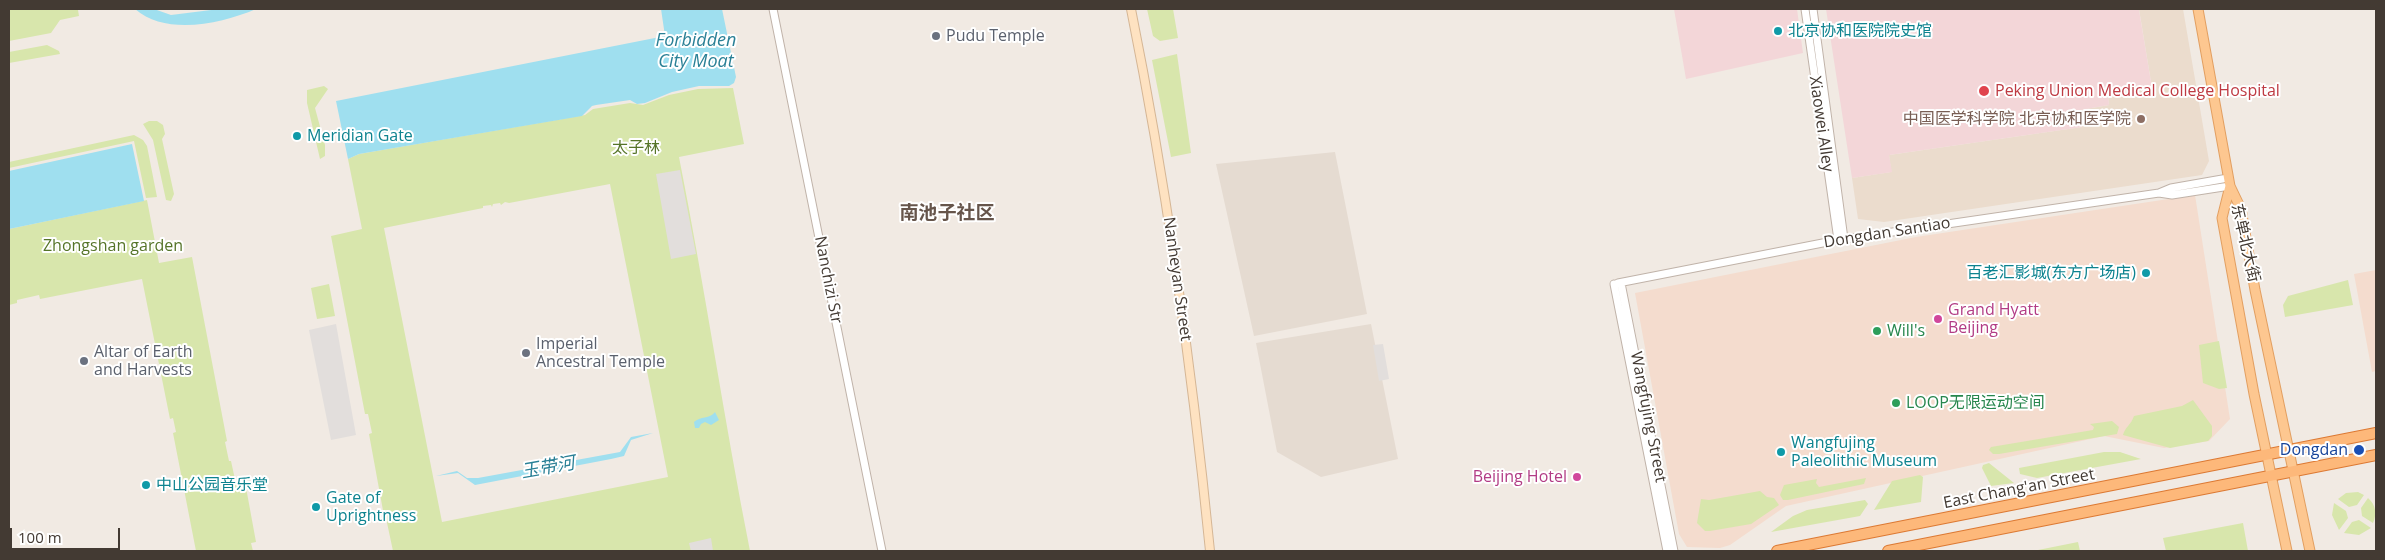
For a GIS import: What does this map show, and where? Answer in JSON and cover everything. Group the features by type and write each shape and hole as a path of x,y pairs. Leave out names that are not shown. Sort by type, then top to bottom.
{"highway":[{"name":"East Chang'an Street","path":"1777,551 2376,433"},
{"path":"1888,551 2376,455"}],"main road":[{"name":"Nanheyan Street","path":"1131,9 1160,159 1180,292 1210,551"},
{"path":"2198,9 2229,182"},
{"name":"东单北大街","path":"2229,182 2241,209 2255,290 2310,551"},
{"name":"东单北大街","path":"2229,182 2222,218 2287,551"}],"street":[{"name":"Nanchizi Str","path":"773,9 882,551"},
{"name":"Xiaowei Alley","path":"1805,9 1841,239"},
{"name":"Xiaowei Alley","path":"1813,9 1841,239"},
{"name":"Dongdan Santiao","path":"1618,283 1841,239 2159,193 2172,195 2229,182"},
{"name":"Wangfujing Street","path":"1618,283 1667,551"},
{"name":"Wangfujing Street","path":"1618,283 1674,551"}],"shaded area":[{"path":"1674,9 1797,9 1803,53 1686,79"},
{"name":"Peking Union Medical College Hospital","path":"1826,9 2144,9 2139,10 2152,88 2108,95 2109,105 2080,110 2082,127 1889,155 1892,172 1852,178"},
{"name":"中国医学科学院 北京协和医学院","path":"2139,9 2183,9 2209,161 2202,175 1884,222 1858,219 1852,178 1891,172 1889,155 2082,127 2080,110 2109,105 2108,95 2152,88"},
{"path":"1335,152 1367,314 1254,336 1216,164"},
{"path":"680,170 696,254 671,259 656,174"},
{"path":"2195,195 2230,419 2209,441 2164,448 2104,436 1786,506 1730,545 1720,548 1687,547 1679,534 1635,293 1916,237"},
{"path":"2376,270 2376,371 2372,372 2354,274"},
{"path":"336,324 356,435 331,440 309,330"},
{"path":"1371,324 1398,459 1321,477 1277,452 1256,343"},
{"path":"1383,344 1389,379 1379,381 1373,345"},
{"path":"711,538 713,551 691,551 689,543"}],"green space":[{"path":"9,9 75,9 78,10 79,16 60,20 51,33 9,41"},
{"path":"1147,9 1173,9 1178,38 1160,41 1153,36"},
{"path":"47,45 59,51 60,54 9,63 9,52"},
{"path":"1177,54 1191,153 1171,157 1152,60"},
{"path":"324,86 328,89 315,108 325,145 325,156 320,159 307,103 307,90"},
{"name":"太子林","path":"733,88 744,144 679,157 750,551 393,551 386,518 381,517 384,516 369,434 372,433 368,414 365,414 331,236 362,229 348,159 359,154 585,115 593,109 630,103 643,105 669,95 698,89","holes":["610,184 668,477 442,522 384,228 483,208 483,206 491,205 492,207 493,204 500,203 501,205 505,202 509,203"]},
{"path":"149,121 157,121 163,125 165,134 162,139 174,194 171,201 166,200 153,140 143,124"},
{"path":"134,135 143,140 147,146 157,197 146,198 134,141 9,168 9,162"},
{"name":"Zhongshan garden","path":"147,200 159,263 192,257 227,441 225,442 229,461 231,461 236,484 245,482 256,542 251,543 253,551 196,551 173,433 176,432 173,418 170,419 142,279 40,299 39,295 17,300 17,303 9,305 9,229"},
{"path":"2348,280 2353,305 2285,317 2283,305 2288,296"},
{"path":"329,284 335,316 317,319 311,288"},
{"path":"2219,341 2227,388 2219,389 2203,383 2199,345"},
{"path":"2193,400 2212,426 2212,436 2208,441 2170,448 2123,435 2134,416 2182,406"},
{"path":"2112,421 2119,427 2117,434 1999,454 1993,454 1989,450 1991,447 2093,430 2094,427 2090,424"},
{"path":"2104,452 2120,452 2141,459 2037,478 2020,474 2019,468"},
{"path":"1989,463 2014,483 1991,486 1982,468 1983,465"},
{"path":"1920,475 1923,477 1921,502 1874,510 1892,481"},
{"path":"1866,478 1864,484 1788,500 1783,500 1780,495 1784,485 1817,479 1816,483 1819,487"},
{"path":"1760,491 1767,497 1774,498 1779,505 1751,524 1705,531 1697,523 1701,499 1709,500"},
{"path":"2358,492 2364,495 2357,505 2349,507 2338,499 2346,493"},
{"path":"2368,498 2375,510 2373,523 2362,516 2361,508"},
{"path":"1865,500 1868,504 1860,516 1771,532 1793,516 1807,510"},
{"path":"2334,503 2346,511 2348,518 2339,530 2332,515"},
{"path":"2359,520 2371,528 2359,535 2344,533 2352,522"},
{"path":"2243,523 2248,551 2166,551 2163,538"},
{"path":"2078,542 2080,551 2033,551"}],"water":[{"path":"135,9 154,9 171,15 219,9 256,9 211,23 178,25 148,17"},
{"name":"Forbidden City Moat","path":"661,9 722,9 736,77 734,83 729,86 699,86 672,92 645,103 637,104 630,100 596,105 592,106 582,116 359,154 348,159 336,101 665,36"},
{"path":"132,144 144,201 9,229 9,171"},
{"path":"715,412 719,420 711,425 705,422 699,428 695,428 694,422"},
{"name":"玉带河","path":"653,433 631,440 624,456 611,459 475,485 458,473 436,476 457,471 467,478 478,478 620,452 631,437"}],"place":[{"name":"北京协和医院院史馆","path":"1778,31"},
{"name":"Pudu Temple","path":"936,36"},
{"name":"Peking Union Medical College Hospital","path":"1984,91"},
{"name":"中国医学科学院 北京协和医学院","path":"2141,119"},
{"name":"Meridian Gate","path":"297,136"},
{"name":"百老汇影城(东方广场店)","path":"2146,273"},
{"name":"Grand Hyatt Beijing","path":"1938,319"},
{"name":"Will's","path":"1877,331"},
{"name":"Imperial Ancestral Temple","path":"526,353"},
{"name":"Altar of Earth and Harvests","path":"84,361"},
{"name":"LOOP无限运动空间","path":"1896,403"},
{"name":"Dongdan","path":"2359,450"},
{"name":"Wangfujing Paleolithic Museum","path":"1781,452"},
{"name":"Beijing Hotel","path":"1577,477"},
{"name":"中山公园音乐堂","path":"146,485"},
{"name":"Gate of Uprightness","path":"316,507"}],"district":[{"name":"南池子社区","path":"947,214"}]}
